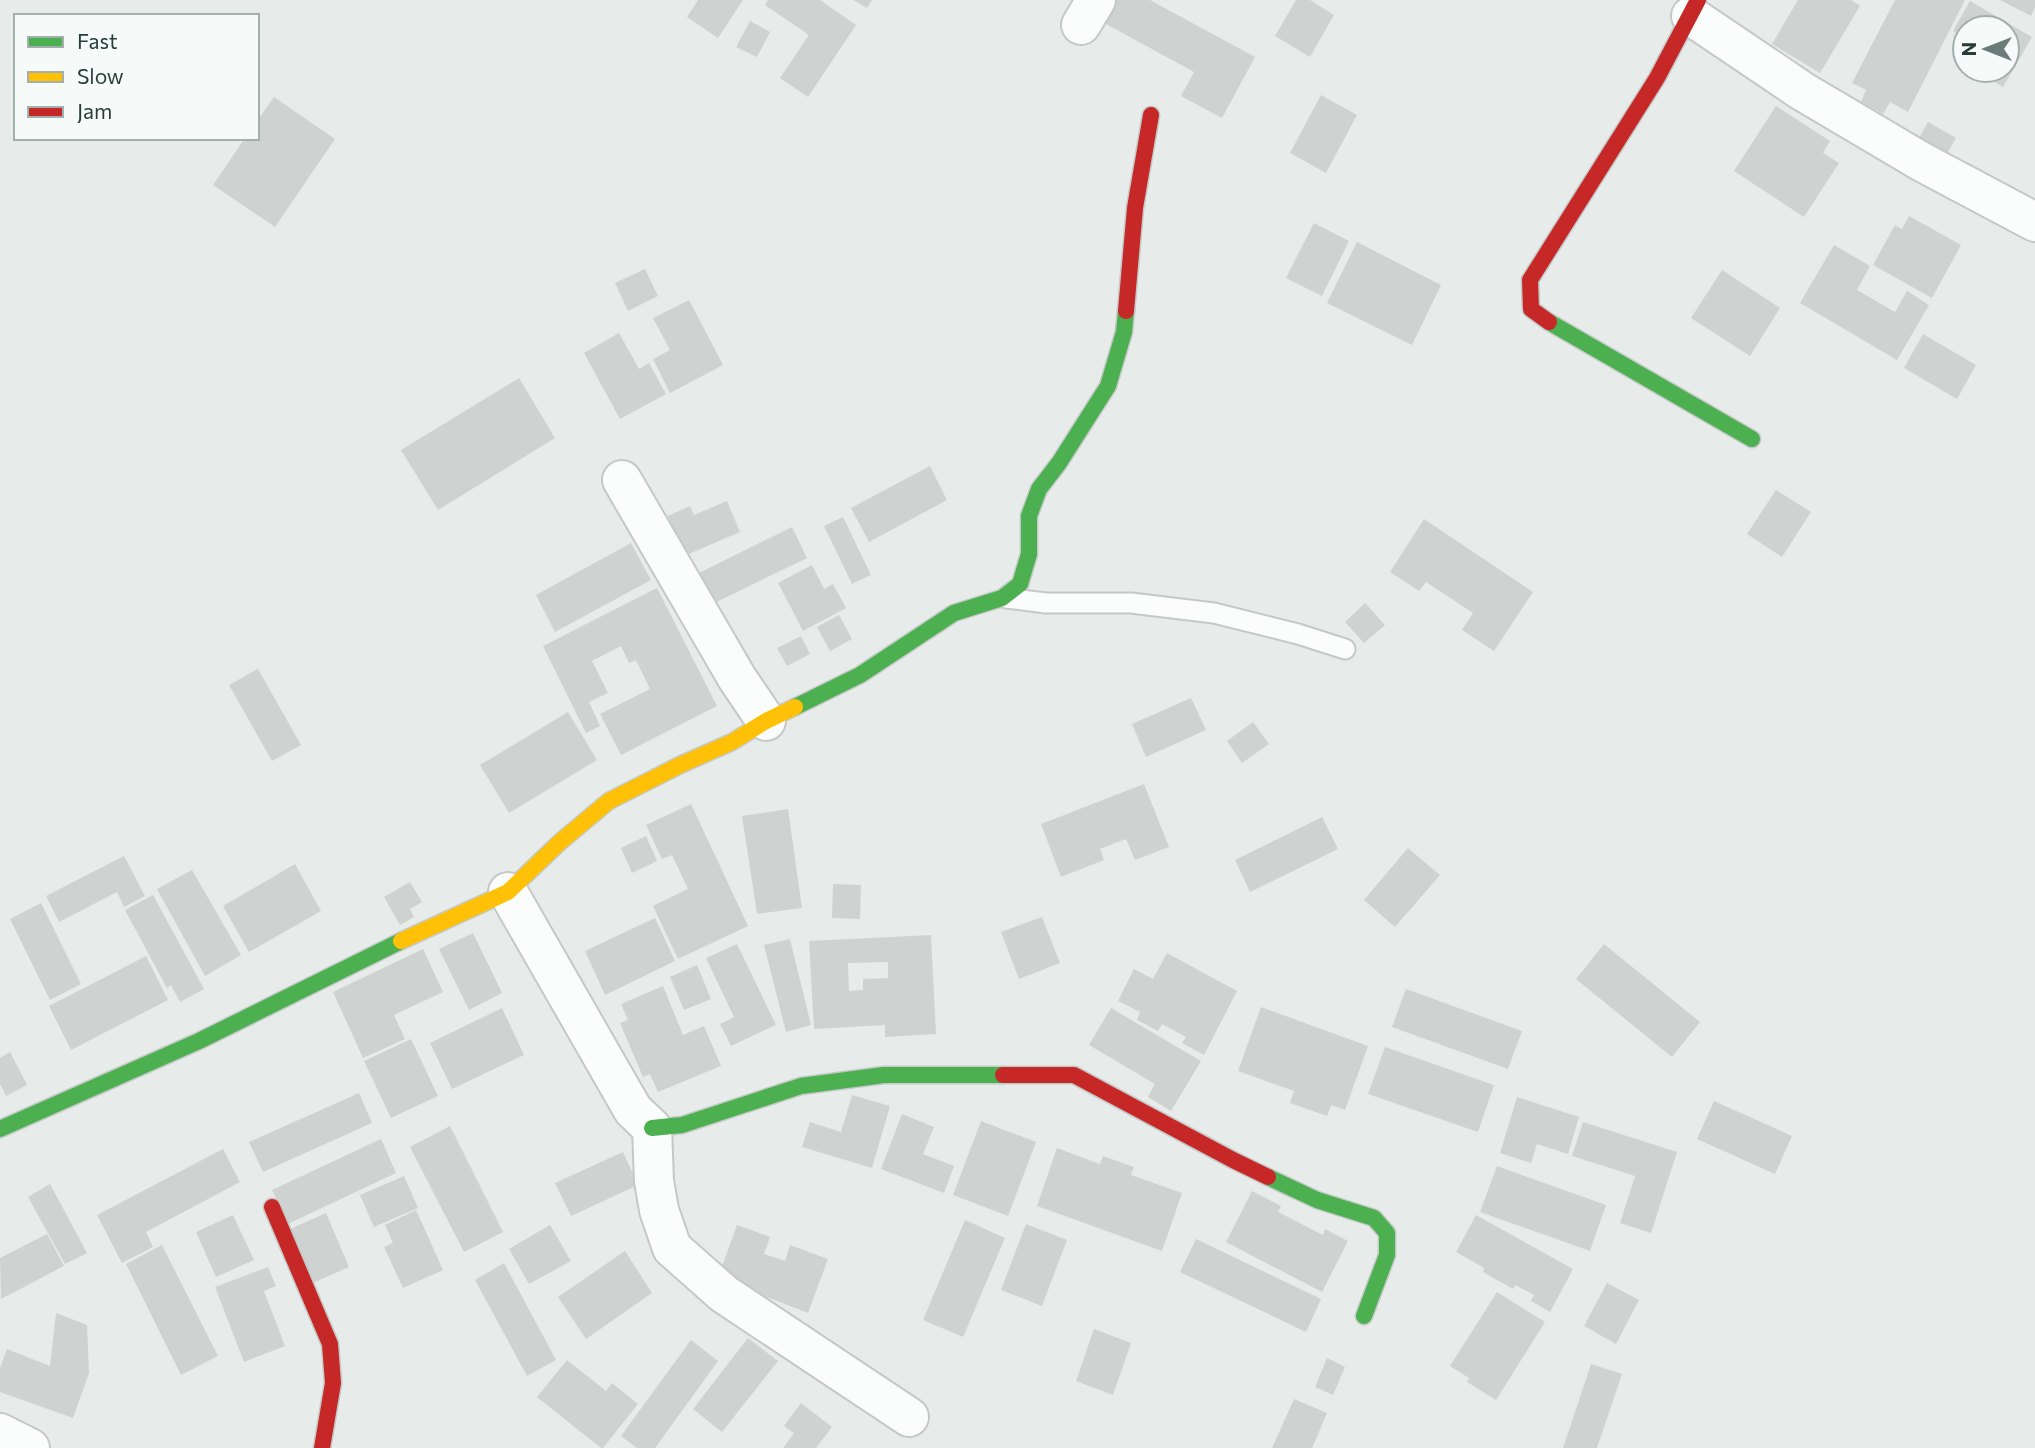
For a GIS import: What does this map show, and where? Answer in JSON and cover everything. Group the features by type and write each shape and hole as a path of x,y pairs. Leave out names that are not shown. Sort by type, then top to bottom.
{"street":[{"path":"1752,439 1531,309 1530,279 1657,78 1695,8 1802,91 1922,162 2035,222"},
{"path":"0,1129 199,1041 508,892 560,842 609,801 732,742 766,721 860,675 954,613 1002,598 1020,584 1029,554 1029,516 1039,489 1059,463 1108,386 1124,332 1135,208 1151,116"},
{"path":"622,480 737,678 766,721"},
{"path":"508,892 633,1110 652,1129 654,1181 659,1210 672,1248 724,1294 909,1417"},
{"path":"652,1129 682,1125 801,1086 872,1077 1074,1075 1233,1160 1317,1200 1374,1217 1387,1233 1387,1255 1364,1316"},
{"path":"272,1208 330,1344 335,1364 334,1387 323,1448"},
{"path":"0,1433 30,1448"}],"lane":[{"path":"1002,598 1046,603 1131,603 1214,613 1345,649"}],"building":[{"path":"698,0 743,0 718,38 687,17"},
{"path":"768,0 820,0 856,25 808,97 780,78 809,35 765,5"},
{"path":"853,0 872,0 867,8"},
{"path":"1105,0 1150,0 1255,57 1222,118 1181,96 1194,72 1095,18"},
{"path":"1296,0 1310,0 1334,15 1310,57 1275,36"},
{"path":"1798,0 1851,0 1860,6 1820,73 1772,44"},
{"path":"1895,0 1965,0 1958,14 1951,14 1951,28 1908,112 1890,102 1883,114 1861,102 1866,90 1852,83"},
{"path":"2000,0 2035,0 2035,7 2031,16"},
{"path":"1970,1 1992,14 1963,14"},
{"path":"750,21 770,32 757,57 736,47"},
{"path":"2021,31 2032,37 2021,56"},
{"path":"1321,95 1357,115 1326,173 1290,153"},
{"path":"274,97 335,139 275,227 213,185 244,140 259,140 259,118"},
{"path":"1776,106 1830,141 1823,153 1839,163 1804,217 1734,171"},
{"path":"1928,122 1956,138 1941,164 1913,149"},
{"path":"1909,216 1961,245 1932,298 1873,265 1895,225 1902,229"},
{"path":"1314,223 1349,241 1322,296 1286,278"},
{"path":"1357,242 1441,285 1412,345 1327,303"},
{"path":"1834,245 1870,266 1857,290 1895,312 1907,291 1929,305 1897,360 1800,303"},
{"path":"645,269 658,296 628,311 615,283"},
{"path":"1722,270 1780,308 1750,356 1691,318"},
{"path":"689,300 723,365 670,393 653,359 670,350 653,318"},
{"path":"619,333 639,369 649,363 666,394 620,419 584,353"},
{"path":"1923,334 1976,365 1957,399 1904,368"},
{"path":"519,378 555,438 438,510 401,450"},
{"path":"930,466 947,500 869,542 851,508"},
{"path":"1776,490 1811,512 1782,557 1747,534"},
{"path":"727,501 740,532 684,556 668,516 690,506 694,515"},
{"path":"843,517 871,575 852,584 824,526"},
{"path":"1424,519 1533,592 1494,651 1462,630 1473,613 1426,582 1419,591 1390,572"},
{"path":"792,527 807,558 700,610 685,580"},
{"path":"631,543 651,580 555,632 536,595"},
{"path":"812,565 824,589 833,584 846,608 803,631 778,583"},
{"path":"657,588 717,706 621,755 600,714 650,689 636,660 629,663 621,646 592,661 608,693 589,702 600,726 586,733 543,646"},
{"path":"1365,603 1385,625 1364,643 1345,622"},
{"path":"839,615 852,639 830,651 817,627"},
{"path":"801,636 810,654 787,666 777,648"},
{"path":"258,669 301,745 272,761 229,685"},
{"path":"1191,698 1206,730 1146,757 1132,724"},
{"path":"568,712 597,760 509,813 480,765"},
{"path":"1253,722 1269,744 1242,763 1227,741"},
{"path":"1144,784 1169,847 1135,860 1126,839 1100,849 1104,860 1061,877 1041,824"},
{"path":"691,804 748,926 678,959 653,906 688,889 672,855 662,859 646,825"},
{"path":"788,809 802,908 757,914 742,816"},
{"path":"1322,817 1338,849 1250,892 1235,860"},
{"path":"646,836 657,861 632,873 621,848"},
{"path":"1408,848 1440,875 1395,927 1364,900"},
{"path":"124,856 145,896 124,907 117,892 59,922 46,896"},
{"path":"295,864 321,911 249,952 223,906"},
{"path":"192,870 241,955 205,976 157,889"},
{"path":"410,882 422,902 410,909 414,917 400,925 384,897"},
{"path":"833,884 861,885 860,919 832,918"},
{"path":"153,895 204,989 180,1002 171,985 167,988 125,910"},
{"path":"41,903 81,984 50,1000 10,919"},
{"path":"1042,917 1060,963 1019,979 1001,932"},
{"path":"655,918 675,961 605,995 585,951"},
{"path":"473,933 502,993 469,1010 439,949"},
{"path":"931,935 936,1034 885,1037 885,1025 814,1029 809,941","holes":["888,962 888,978 863,979 863,990 849,991 848,963"]},
{"path":"790,939 811,1025 786,1032 764,945"},
{"path":"737,944 776,1025 731,1046 720,1024 734,1017 706,958"},
{"path":"1604,944 1700,1022 1672,1057 1576,979"},
{"path":"423,949 443,992 394,1015 405,1039 363,1058 333,992"},
{"path":"1167,953 1237,991 1204,1055 1182,1043 1186,1037 1162,1024 1158,1031 1137,1020 1140,1012 1118,1001 1134,969 1153,979"},
{"path":"146,956 168,1000 71,1050 49,1006"},
{"path":"697,965 711,999 684,1010 670,977"},
{"path":"663,986 683,1035 704,1026 721,1066 658,1092 650,1074 643,1077 620,1023 628,1020 621,1004"},
{"path":"1406,989 1522,1031 1508,1069 1392,1027"},
{"path":"1261,1007 1368,1046 1345,1110 1331,1105 1327,1116 1290,1103 1294,1091 1238,1071"},
{"path":"502,1008 524,1055 452,1089 430,1043"},
{"path":"1111,1008 1201,1061 1171,1111 1148,1097 1155,1084 1089,1045"},
{"path":"411,1039 438,1096 391,1118 364,1061"},
{"path":"1385,1047 1494,1085 1478,1132 1368,1094"},
{"path":"10,1052 27,1085 6,1096 0,1084 0,1058"},
{"path":"359,1093 372,1123 263,1172 249,1142"},
{"path":"852,1095 890,1106 872,1168 802,1147 810,1122 841,1132"},
{"path":"1517,1097 1579,1117 1568,1154 1537,1144 1531,1163 1500,1153"},
{"path":"1714,1101 1792,1136 1775,1174 1697,1139"},
{"path":"902,1114 934,1127 923,1154 954,1166 944,1193 881,1169"},
{"path":"981,1121 1036,1142 1008,1216 953,1195"},
{"path":"1583,1122 1677,1152 1651,1233 1620,1223 1635,1176 1572,1156"},
{"path":"450,1126 503,1232 464,1252 410,1147"},
{"path":"381,1139 396,1173 288,1224 272,1190"},
{"path":"1057,1148 1100,1164 1103,1156 1134,1167 1131,1175 1182,1193 1162,1251 1037,1206"},
{"path":"223,1149 240,1182 146,1232 153,1247 122,1263 97,1215"},
{"path":"623,1152 638,1185 571,1216 555,1183"},
{"path":"1497,1166 1606,1205 1590,1251 1480,1212"},
{"path":"404,1176 418,1208 374,1227 360,1195"},
{"path":"50,1184 87,1253 65,1264 28,1197"},
{"path":"1252,1191 1281,1206 1278,1212 1323,1235 1325,1229 1348,1241 1322,1292 1226,1242"},
{"path":"416,1210 443,1270 403,1288 384,1247 393,1243 385,1225"},
{"path":"326,1213 349,1267 313,1283 290,1229"},
{"path":"233,1215 254,1260 216,1277 196,1232"},
{"path":"1476,1215 1573,1269 1550,1312 1531,1301 1534,1295 1515,1285 1513,1289 1456,1252"},
{"path":"965,1220 1005,1238 963,1337 923,1320"},
{"path":"1026,1224 1067,1240 1042,1306 1001,1290"},
{"path":"550,1225 571,1261 529,1284 509,1249"},
{"path":"737,1225 770,1237 764,1254 785,1261 790,1245 828,1259 808,1313 718,1278"},
{"path":"47,1234 64,1266 1,1299 0,1258"},
{"path":"1196,1239 1321,1299 1306,1332 1180,1272"},
{"path":"162,1245 218,1356 181,1375 126,1264"},
{"path":"625,1251 652,1293 586,1339 558,1297"},
{"path":"504,1263 556,1360 527,1376 475,1280"},
{"path":"268,1267 276,1286 264,1291 285,1346 244,1362 215,1287"},
{"path":"1607,1283 1639,1300 1616,1344 1584,1326"},
{"path":"1497,1292 1545,1322 1496,1400 1467,1382 1469,1378 1450,1366"},
{"path":"56,1313 87,1325 89,1373 73,1418 0,1392 0,1368 7,1349 50,1366"},
{"path":"1094,1329 1131,1343 1113,1395 1076,1381"},
{"path":"748,1338 778,1361 722,1432 693,1409"},
{"path":"691,1340 718,1361 655,1448 637,1448 621,1436"},
{"path":"1327,1358 1345,1367 1333,1395 1315,1387"},
{"path":"567,1360 606,1391 612,1383 638,1404 603,1448 537,1397"},
{"path":"1591,1364 1622,1374 1597,1448 1563,1448"},
{"path":"1294,1399 1327,1413 1312,1448 1272,1448"},
{"path":"801,1403 832,1427 816,1448 783,1448 794,1433 784,1426"}],"traffic: fast":[{"path":"795,707 860,675 954,613 1002,598 1020,584 1029,554 1029,516 1039,489 1059,463 1108,386 1124,332 1126,311"},
{"path":"1549,322 1752,439"},
{"path":"0,1129 199,1041 401,941"},
{"path":"652,1128 682,1125 801,1086 884,1075 1003,1075"},
{"path":"1268,1177 1317,1200 1374,1218 1387,1233 1387,1255 1364,1316"}],"traffic: slow":[{"path":"401,941 508,892 560,842 609,801 732,742 795,707"}],"traffic: jam":[{"path":"1549,322 1531,309 1530,280 1657,78 1698,0"},
{"path":"1126,311 1135,208 1151,115"},
{"path":"1003,1075 1074,1075 1268,1177"},
{"path":"272,1207 330,1344 333,1383 322,1448"}]}
